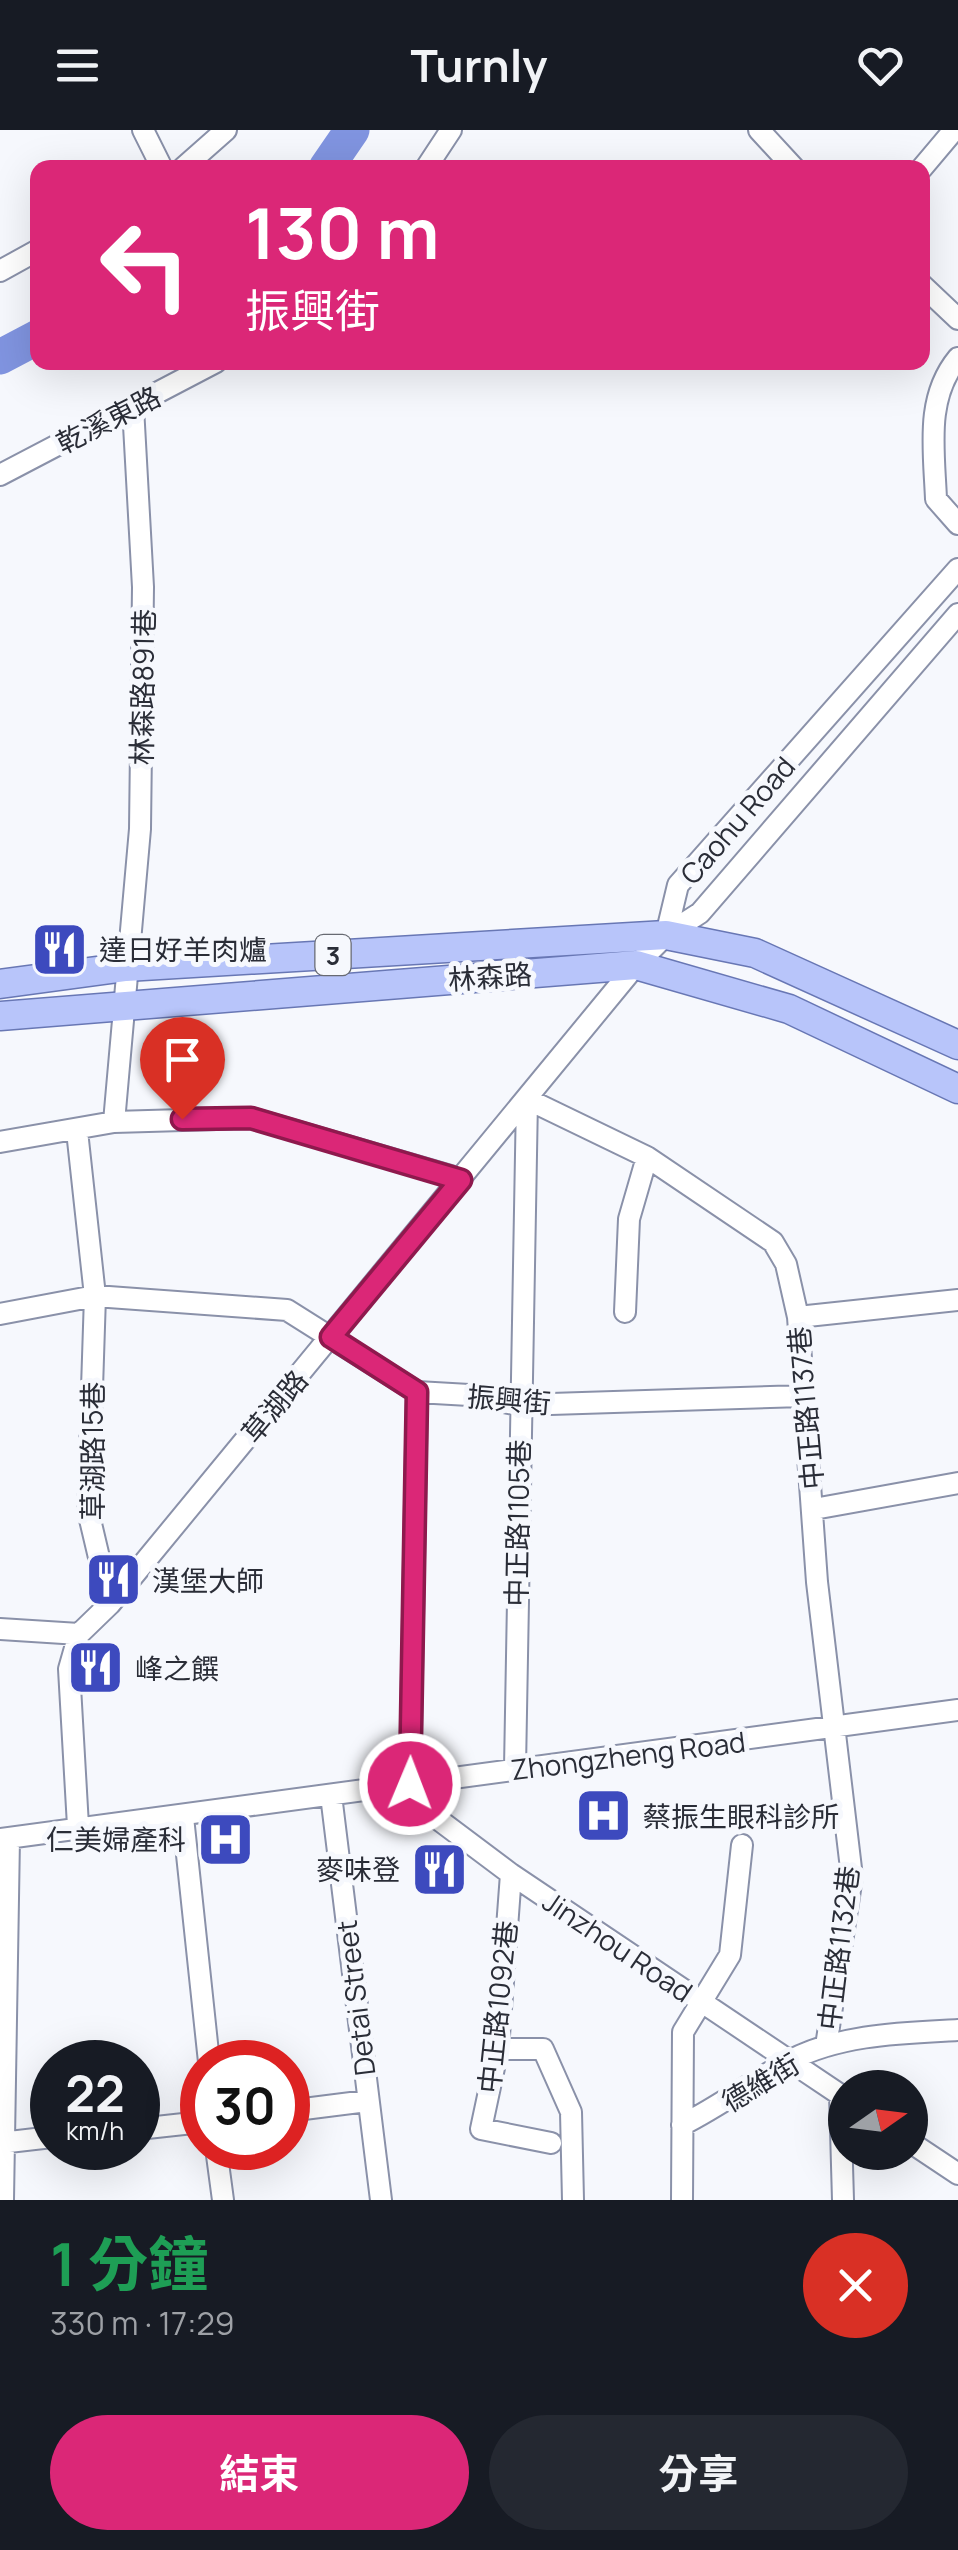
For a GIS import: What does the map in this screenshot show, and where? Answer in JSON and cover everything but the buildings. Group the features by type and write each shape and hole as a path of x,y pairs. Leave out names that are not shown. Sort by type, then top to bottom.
{"main road":[{"name":"林森路","path":"0,984 126,967 666,935 755,954 958,1045"},
{"name":"林森路","path":"0,1016 122,1003 636,965 789,1009 958,1088"}],"street":[{"path":"143,130 158,160"},
{"path":"192,160 226,130"},
{"path":"431,160 452,130"},
{"path":"758,130 786,160"},
{"path":"929,160 954,130"},
{"path":"0,270 30,254"},
{"path":"930,293 958,319"},
{"path":"958,358 941,378 934,418 936,499 958,524"},
{"name":"乾溪東路","path":"0,475 201,370"},
{"name":"林森路891巷","path":"114,1122 140,829 144,587 133,407"},
{"name":"Caohu Road","path":"666,935 678,885 958,569"},
{"name":"Caohu Road","path":"666,935 700,913 958,614"},
{"name":"草湖路","path":"80,1634 110,1604 636,965 666,935"},
{"name":"中正路1137巷","path":"527,1099 646,1157 774,1242 786,1264 798,1317 832,1730"},
{"name":"中正路1105巷","path":"514,1768 527,1099"},
{"path":"0,1142 114,1122 251,1118 461,1180"},
{"name":"草湖路15巷","path":"78,1131 94,1296 88,1511 110,1604"},
{"path":"625,1312 629,1219 646,1157"},
{"name":"振興街","path":"0,1314 94,1296 287,1310 417,1392 519,1405 804,1396"},
{"path":"798,1317 958,1300"},
{"path":"402,1786 417,1392"},
{"path":"814,1509 958,1483"},
{"path":"0,1629 80,1634 70,1669 78,1826"},
{"name":"Zhongzheng Road","path":"4,1839 78,1826 183,1818 514,1768 832,1730 958,1710"},
{"name":"中正路1132巷","path":"826,2046 852,1876 832,1730"},
{"name":"Jinzhou Road","path":"402,1786 511,1874 828,2086"},
{"name":"Detai Street","path":"331,1795 381,2200"},
{"path":"183,1818 207,2040"},
{"path":"3,2200 4,1839"},
{"path":"682,2200 683,2032 730,1955 742,1845"},
{"name":"中正路1092巷","path":"511,1874 498,2049 481,2129 552,2143"},
{"name":"德維街","path":"682,2126 730,2101 790,2060 826,2046 889,2034 958,2030"},
{"path":"498,2049 543,2049 572,2112 573,2200"},
{"path":"310,2108 367,2101"},
{"path":"3,2143 30,2140"},
{"path":"928,2154 958,2174"},
{"path":"219,2170 223,2200"},
{"path":"843,2170 843,2200"}],"waterway":[{"path":"331,160 352,130"},
{"path":"0,357 30,341"}],"place":[{"name":"達日好羊肉爐","path":"60,949"},
{"name":"漢堡大師","path":"113,1580"},
{"name":"峰之饌","path":"96,1668"},
{"name":"蔡振生眼科診所","path":"604,1816"},
{"name":"仁美婦產科","path":"225,1839"},
{"name":"麥味登","path":"439,1869"}],"route":[{"path":"182,1119 251,1118 461,1180 331,1337 359,1359 417,1392 410,1784"}]}
